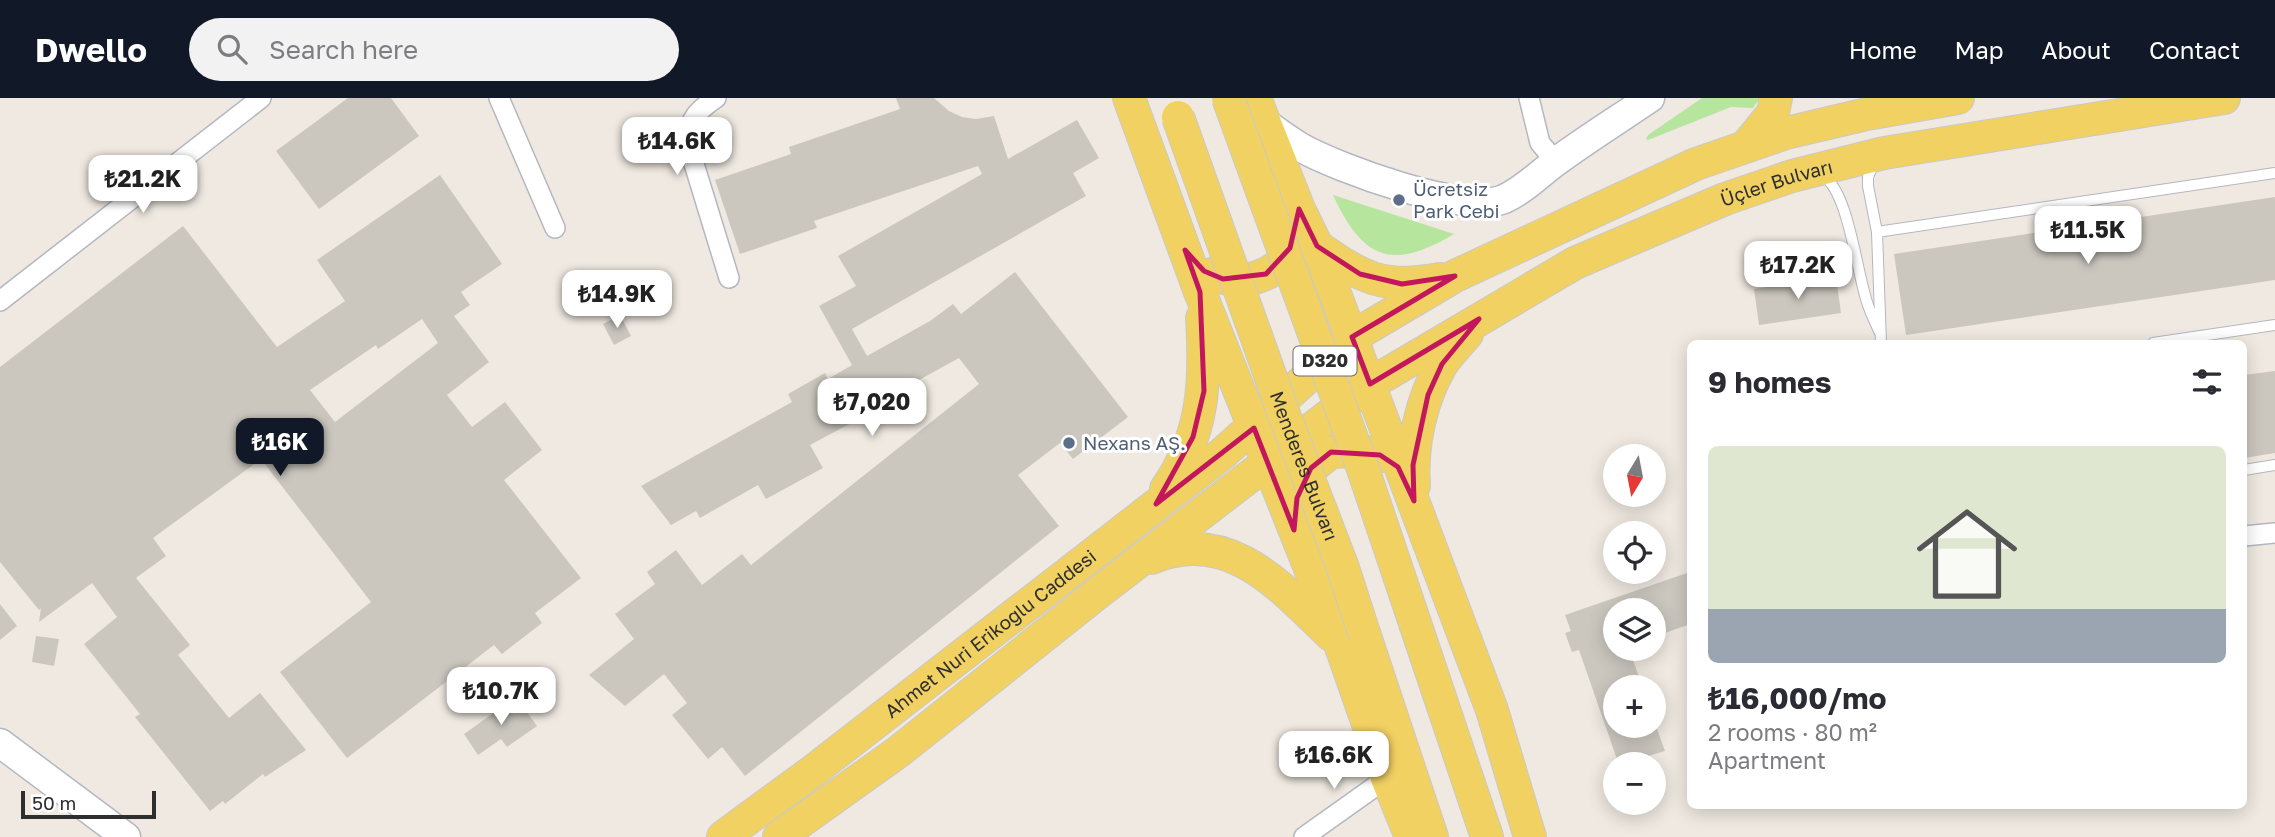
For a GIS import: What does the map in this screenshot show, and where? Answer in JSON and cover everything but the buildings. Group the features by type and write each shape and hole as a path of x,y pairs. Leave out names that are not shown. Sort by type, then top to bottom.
{"main road":[{"path":"1129,98 1200,292 1294,530 1353,640 1387,778 1411,837"},
{"name":"D320","path":"1228,98 1361,463 1487,837"},
{"path":"1747,145 1773,113 1776,98"},
{"path":"1352,337 1455,276 1696,164 1747,145 1867,114 1955,98"},
{"name":"Üçler Bulvarı","path":"1267,463 1370,384 1574,263 1725,200 1809,172 1884,153 2224,98"},
{"name":"Menderes Bulvarı","path":"1174,107 1285,417 1342,565 1353,640 1432,837"},
{"path":"1259,110 1317,246 1492,710 1530,837"},
{"path":"1185,250 1204,271 1223,279 1248,280 1266,274 1282,262 1290,248 1299,209"},
{"path":"1317,246 1360,274 1387,282 1418,283 1455,276"},
{"path":"1156,504 1186,454 1200,415 1203,391 1200,292"},
{"path":"1414,501 1412,465 1416,437 1428,396 1443,364 1479,318"},
{"name":"Ahmet Nuri Erikoğlu Caddesi","path":"723,837 877,722 1254,428 1352,337"},
{"path":"1294,530 1297,498 1311,468 1331,452 1361,451 1380,455 1398,467 1414,501"},
{"name":"Ahmet Nuri Erikoğlu Caddesi","path":"779,837 898,752 1267,463"},
{"path":"1137,565 1157,556 1190,550 1226,554 1243,560 1353,640"}],"street":[{"path":"0,301 261,98"},
{"path":"499,98 555,228"},
{"path":"716,98 704,106 689,124 687,141 729,278"},
{"path":"1529,98 1540,143 1556,162"},
{"path":"1259,110 1300,147 1320,157 1417,191 1465,203 1491,203 1529,184 1556,162 1650,98"},
{"path":"1556,162 1608,145 1673,98"},
{"path":"2247,536 2275,533"},
{"path":"1,745 98,837"},
{"path":"1,745 126,837"},
{"path":"1304,837 1387,778"}],"lane":[{"path":"1881,339 1877,232 1868,177 1875,160 1884,153"},
{"path":"1809,172 1830,180 1850,231 1867,304 1881,339"},
{"path":"1877,232 2275,173"},
{"path":"2173,340 2275,325"},
{"path":"2247,470 2275,465"}],"highlighted area":[{"path":"1299,209 1317,246 1360,274 1402,284 1455,276 1352,337 1370,384 1479,319 1442,364 1428,395 1413,465 1414,501 1398,467 1380,455 1331,452 1311,468 1297,498 1294,530 1254,428 1156,504 1193,437 1204,391 1200,292 1185,250 1204,271 1223,279 1266,274 1290,248"}],"green space":[{"path":"1702,98 1760,98 1753,108 1731,107 1646,139 1648,135"},
{"path":"1333,195 1454,234 1413,253 1381,253 1368,246 1356,234"}],"place":[{"name":"Ücretsiz Park Cebi","path":"1399,200"},
{"name":"Nexans AŞ.","path":"1069,443"}]}
